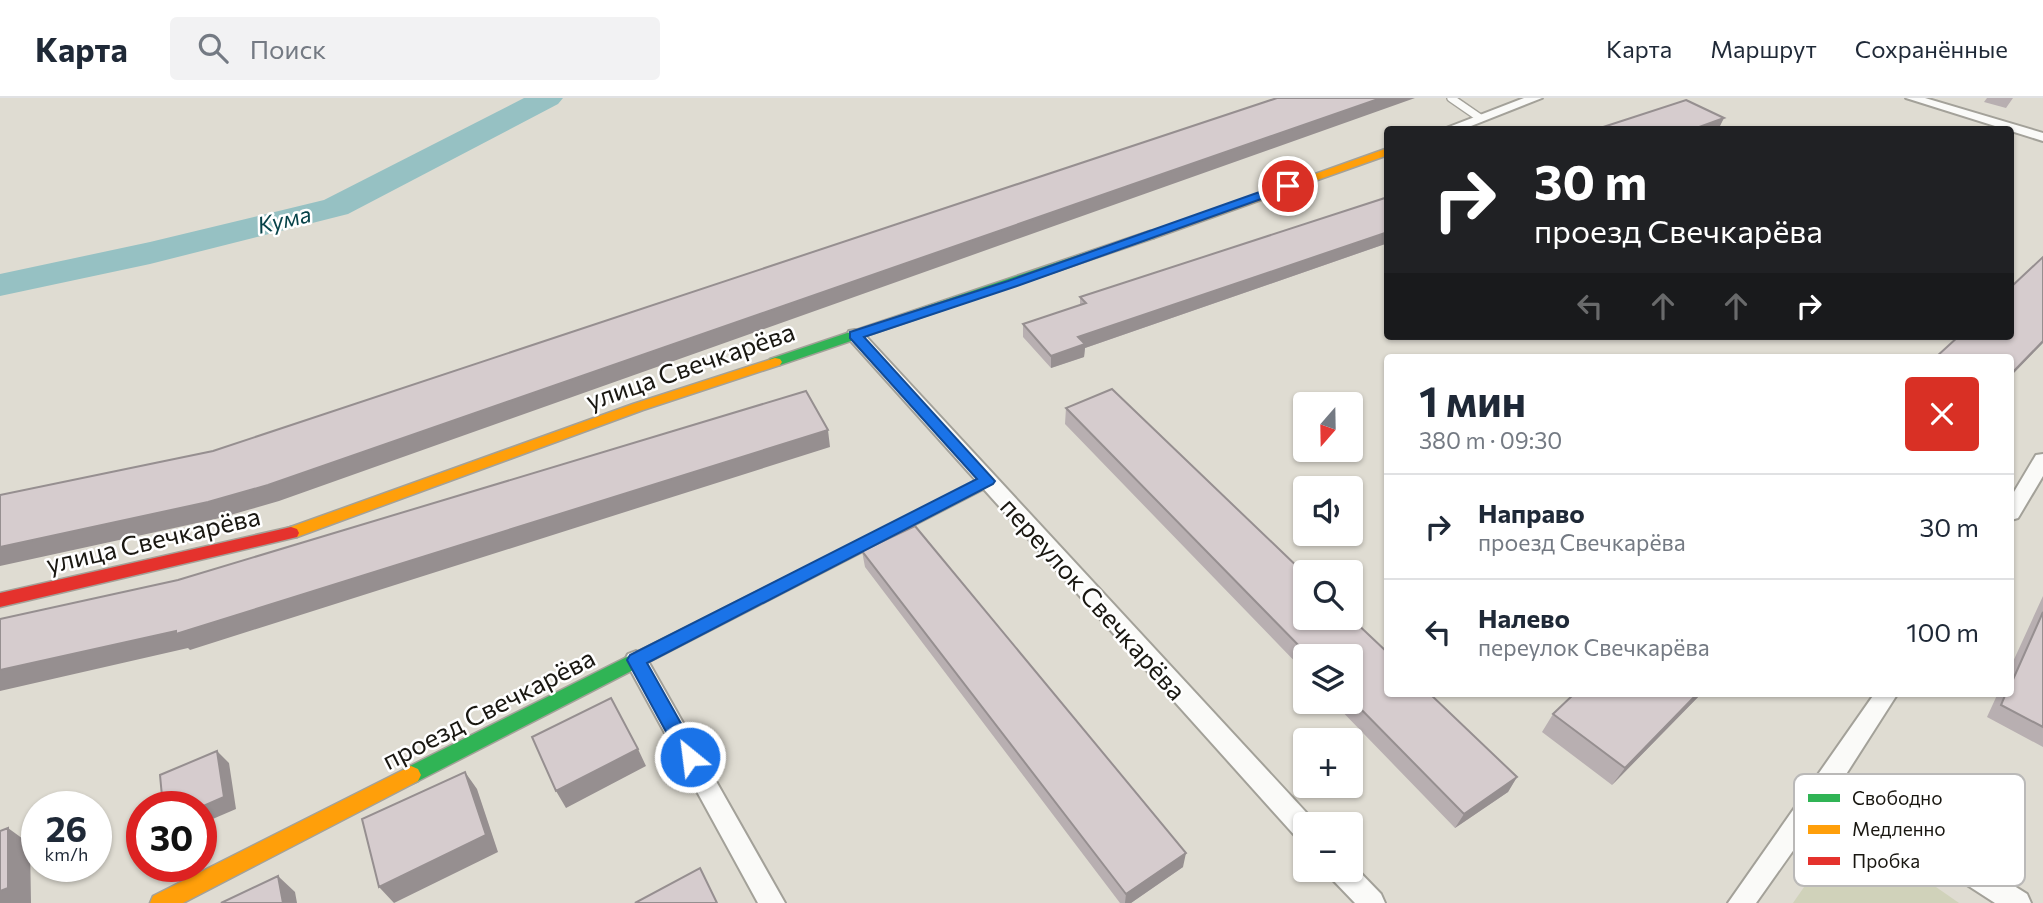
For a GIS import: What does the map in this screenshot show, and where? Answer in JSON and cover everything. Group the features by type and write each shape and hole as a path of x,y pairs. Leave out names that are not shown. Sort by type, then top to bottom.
{"street":[{"path":"1458,126 1536,98"},
{"path":"1912,98 2006,126"},
{"path":"2014,128 2043,137"},
{"name":"улица Свечкарёва","path":"0,600 290,533 638,407 1013,283 1384,151"},
{"name":"переулок Свечкарёва","path":"855,335 1293,816"},
{"path":"2014,508 2043,460"},
{"name":"проезд Свечкарёва","path":"161,903 987,481"},
{"path":"636,660 772,903"},
{"path":"1833,774 1884,697"},
{"path":"1741,903 1794,829"},
{"path":"1352,882 1372,903"},
{"path":"1991,886 2018,903"}],"lane":[{"path":"1451,98 1480,118"}],"green space":[{"path":"1805,886 1935,886 1959,903 1793,903"}],"building":[{"path":"1277,98 1381,98 268,485 208,502 0,547 0,495 213,451"},
{"path":"1686,100 1724,118 1702,126 1606,126"},
{"path":"1384,198 1384,233 1078,337 1085,344 1051,356 1023,324 1086,303 1080,297"},
{"path":"2043,257 2043,341 2014,371 2014,354 1939,354 1955,340 2014,340 2014,284"},
{"path":"1112,389 1293,563 1293,630 1363,629 1384,649 1384,697 1433,697 1517,777 1464,814 1363,711 1363,644 1297,644 1066,408"},
{"path":"806,391 828,430 176,634 176,631 0,670 0,619 178,580"},
{"path":"915,526 1186,853 1126,894 862,551"},
{"path":"2043,612 2043,727 2001,705 2004,697 2014,697 2014,677"},
{"path":"1571,697 1694,697 1625,768 1553,714"},
{"path":"611,698 638,749 556,791 532,737"},
{"path":"217,751 224,797 217,800 217,791 162,791 160,775"},
{"path":"465,772 486,835 379,887 362,819"},
{"path":"8,828 8,888 0,891 0,831"},
{"path":"700,868 717,903 635,903"},
{"path":"278,876 283,903 221,903"}],"waterway":[{"name":"Кума","path":"0,285 150,253 336,207 548,98"}],"traffic: fast":[{"path":"775,362 1150,235"},
{"path":"411,775 987,481"}],"traffic: slow":[{"path":"1150,235 1384,152"},
{"path":"291,533 638,407 775,362"},
{"path":"161,903 411,775"}],"traffic: jam":[{"path":"0,600 291,533"}],"route":[{"path":"690,757 636,660 987,481 855,335 1013,283 1288,186"}]}
